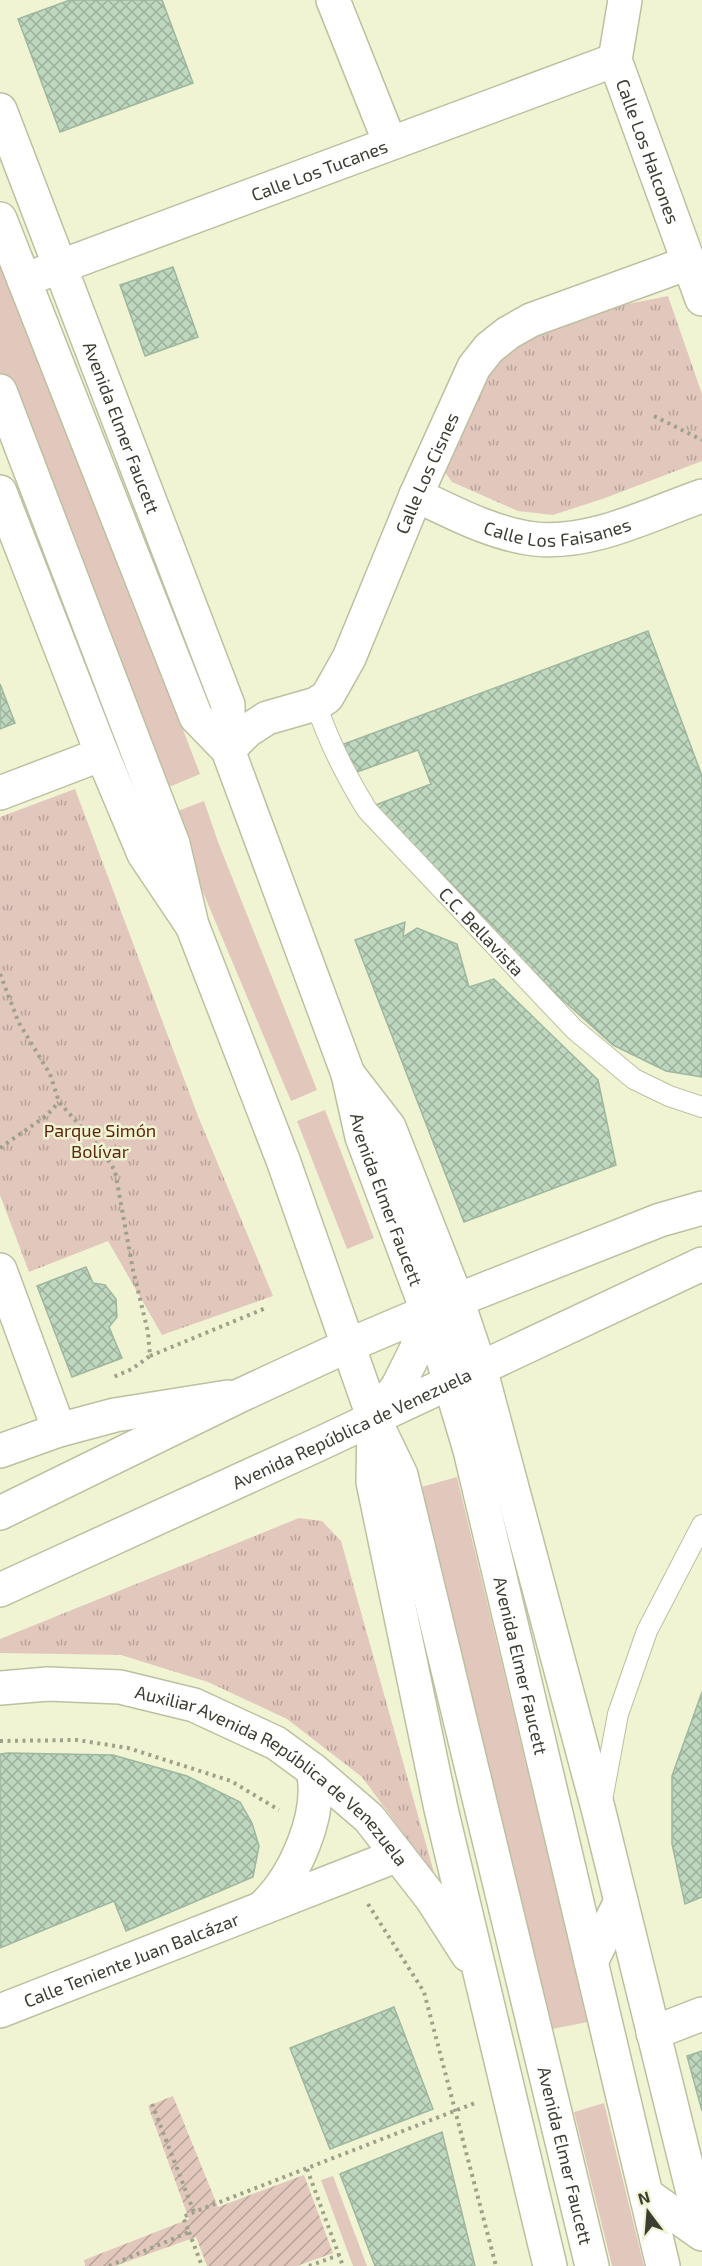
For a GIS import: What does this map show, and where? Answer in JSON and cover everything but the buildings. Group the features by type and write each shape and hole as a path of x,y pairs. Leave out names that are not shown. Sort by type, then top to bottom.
{"main road":[{"path":"333,0 390,143"},
{"name":"Calle Los Halcones","path":"625,0 615,60 702,300"},
{"name":"Calle Los Tucanes","path":"24,280 615,60"},
{"name":"Avenida Elmer Faucett","path":"0,110 228,705 228,750 348,1074 362,1137 428,1311 451,1382 470,1450 663,2266"},
{"name":"Avenida Elmer Faucett","path":"0,219 196,717 228,750"},
{"name":"Calle Los Cisnes","path":"316,704 327,697 340,676 462,390 474,367 489,348 508,333 531,320 688,263"},
{"name":"Avenida Elmer Faucett","path":"0,391 173,844 192,926 283,1160 374,1419 401,1475 592,2266"},
{"name":"Avenida Elmer Faucett","path":"0,492 102,754 144,854 192,926"},
{"name":"Calle Los Faisanes","path":"416,495 471,521 501,532 536,539 571,538 605,531 702,495"},
{"path":"228,750 247,731 267,718 316,704"},
{"path":"0,793 102,754"},
{"name":"Avenida Elmer Faucett","path":"348,1074 389,1127 457,1300 480,1368 599,1812 702,2229"},
{"path":"0,1513 349,1345 702,1201"},
{"path":"660,1220 702,1208"},
{"name":"Avenida República de Venezuela","path":"0,1590 374,1419 702,1264"},
{"path":"0,1270 59,1430"},
{"path":"374,1419 403,1377 416,1350 428,1311"},
{"path":"0,1451 59,1430 115,1415 241,1395"},
{"name":"Avenida Elmer Faucett","path":"374,1419 373,1482 441,1809 550,2266"},
{"name":"Auxiliar Avenida República de Venezuela","path":"0,1688 48,1684 120,1687 194,1705 276,1743 313,1770 369,1818 432,1899 482,1977"},
{"name":"Calle Teniente Juan Balcázar","path":"263,1907 278,1892 309,1828 316,1790 313,1770"},
{"name":"Calle Teniente Juan Balcázar","path":"0,2011 398,1855"},
{"path":"591,1962 621,1901"},
{"path":"653,2033 702,2014"},
{"path":"646,2195 702,2235"}],"lane":[{"name":"C.C. Bellavista","path":"316,704 327,738 339,763 367,810 574,1029 634,1079 669,1096 702,1107"},
{"path":"599,1812 618,1714 647,1631 702,1525"}],"path":[{"path":"654,416 702,440"},
{"path":"0,974 19,1023 50,1074 59,1102 101,1149 115,1171 133,1270 148,1332 150,1356"},
{"path":"0,1148 46,1116 59,1102"},
{"path":"105,1381 132,1369 150,1356 266,1308"},
{"path":"0,1741 77,1740 128,1748 231,1781 309,1828"},
{"path":"348,1874 424,1992 496,2266"},
{"path":"202,2266 183,2217 509,2089"},
{"path":"152,2104 194,2212"},
{"path":"307,2169 343,2266"},
{"path":"109,2266 189,2232"},
{"path":"309,2266 339,2255"}],"green space":[{"path":"0,251 200,774 157,792 0,380"},
{"path":"668,296 702,394 702,461 553,515 518,511 452,482 442,468 495,360 541,330 613,307"},
{"name":"Parque Simón Bolívar","path":"75,789 198,1116 273,1296 162,1335 108,1241 29,1272 0,1195 0,817"},
{"path":"204,801 218,842 317,1090 291,1101 170,814"},
{"path":"325,1110 374,1238 347,1249 297,1121"},
{"path":"457,1477 588,2022 552,2029 418,1488"},
{"path":"299,1518 322,1521 341,1541 435,1876 362,1777 287,1719 208,1682 121,1655 0,1653 0,1639"},
{"path":"173,2096 218,2207 304,2175 333,2253 297,2266 207,2266 196,2237 115,2266 85,2266 84,2260 189,2219 148,2106"},
{"path":"604,2103 644,2266 612,2266 574,2112"},
{"path":"333,2176 367,2266 353,2266 321,2180"}]}
